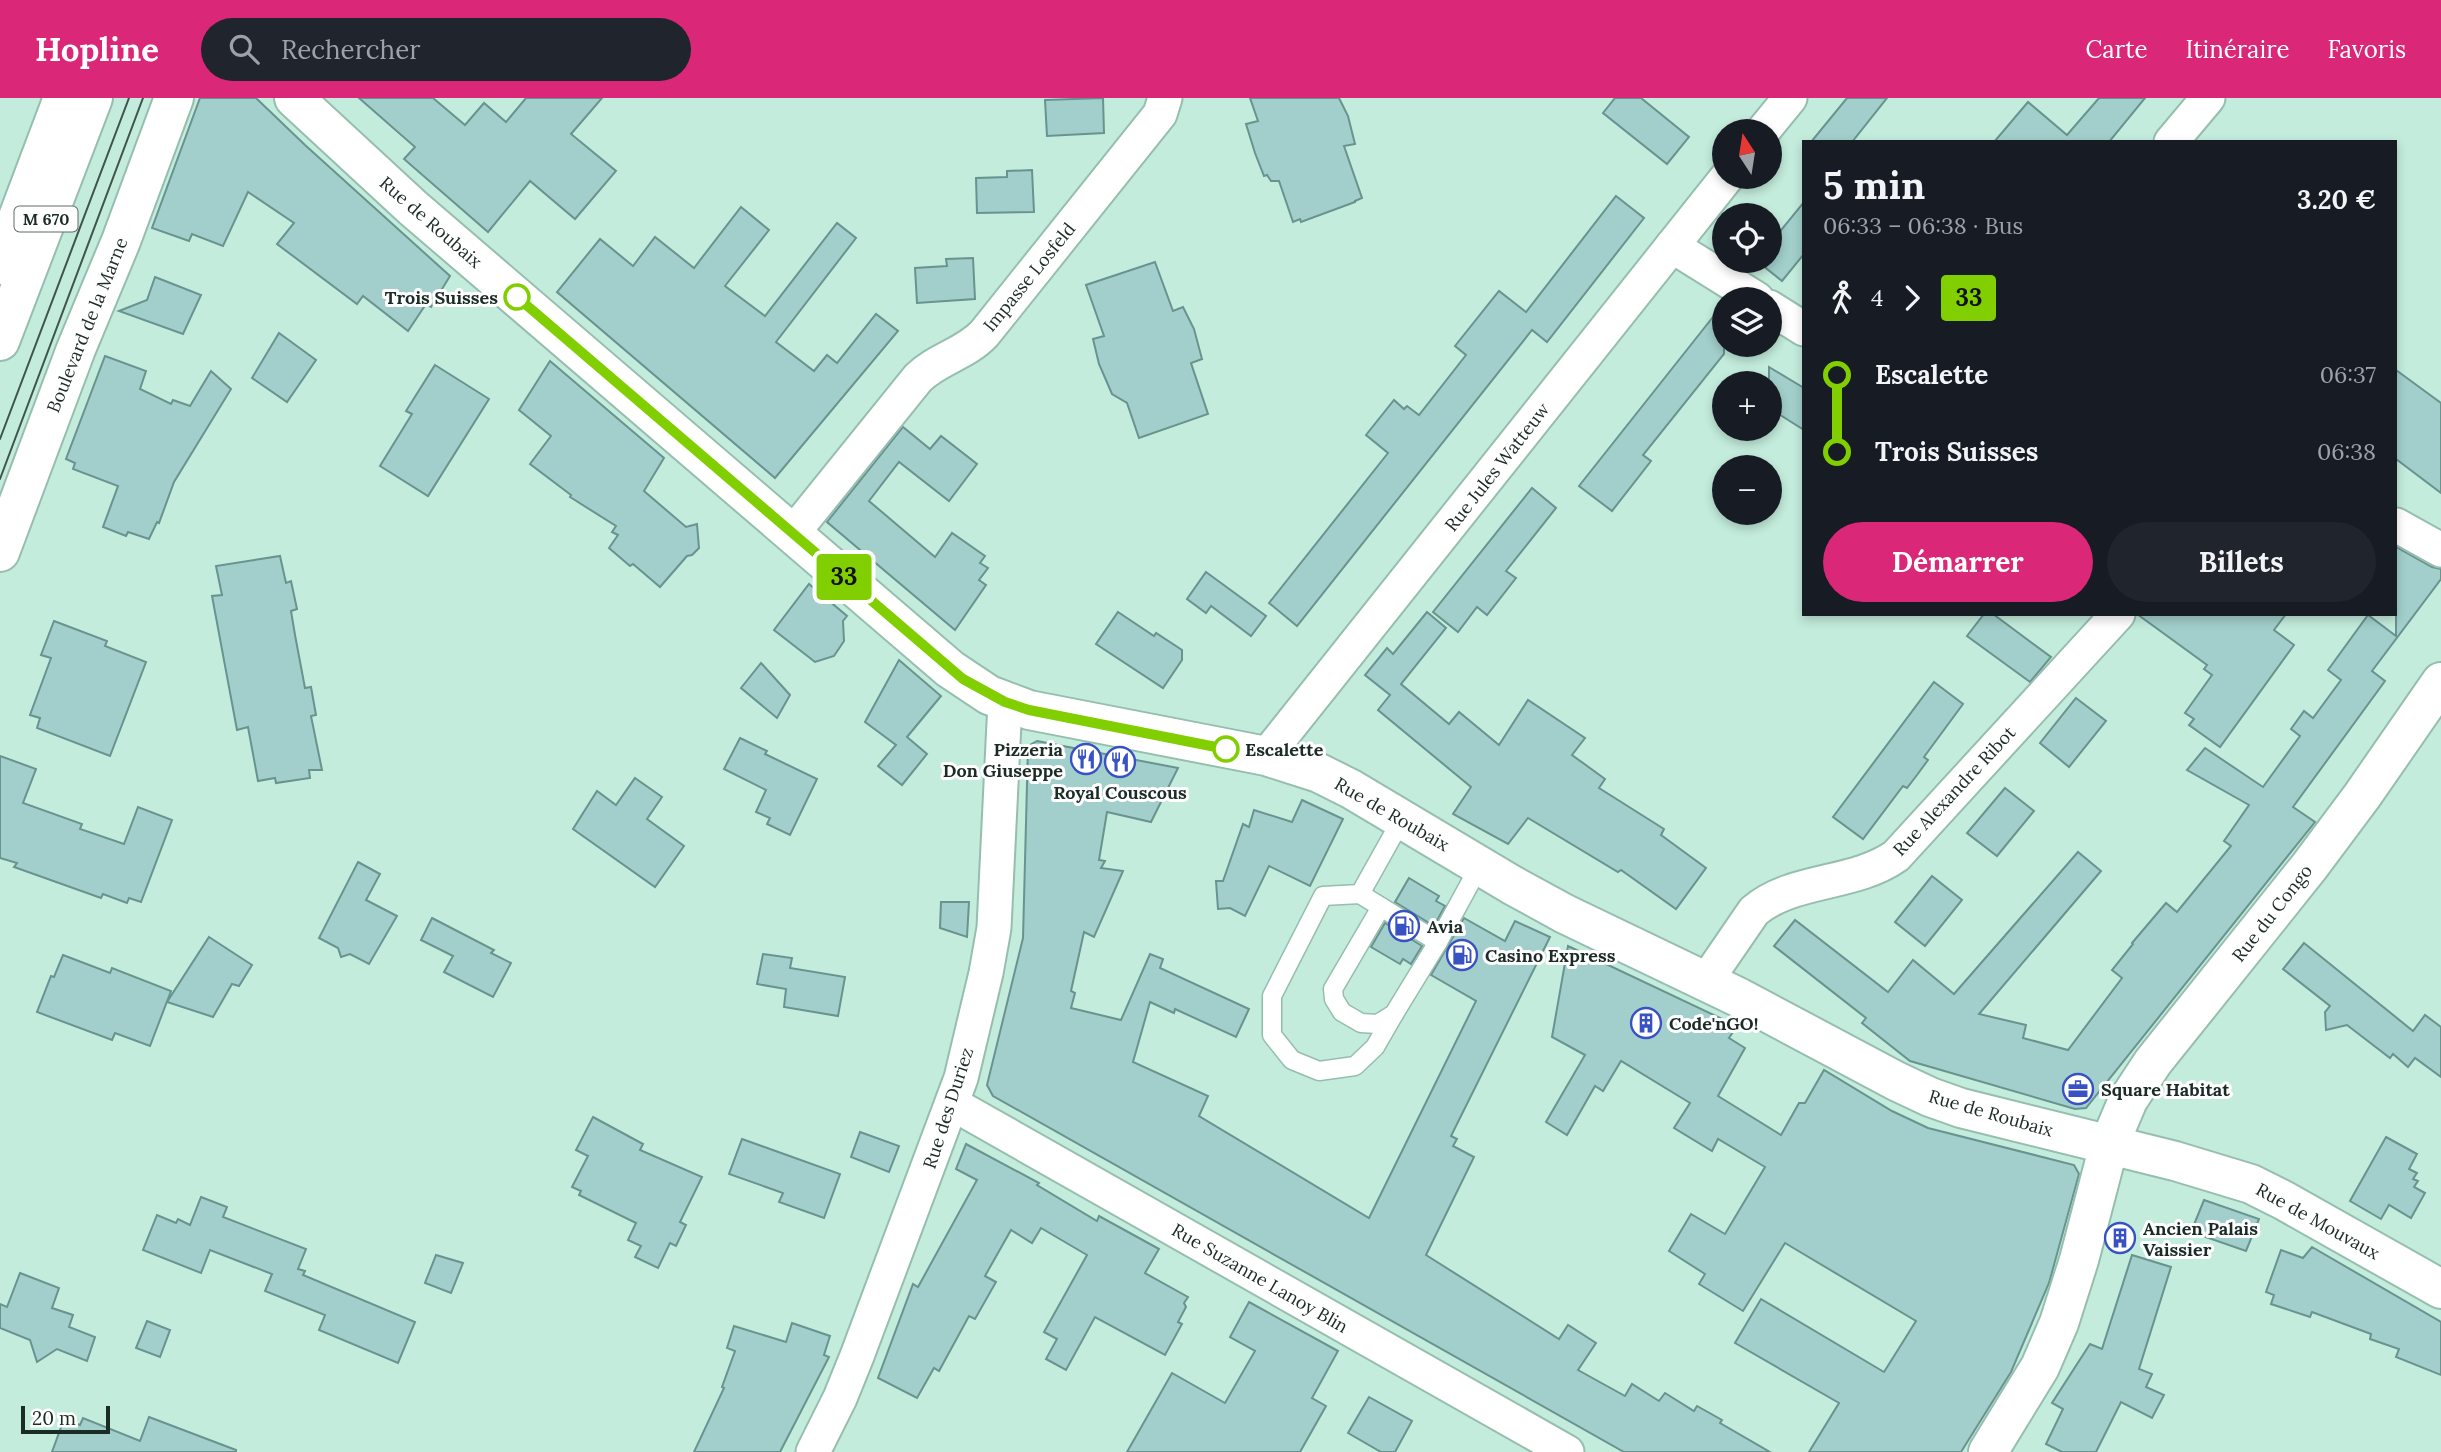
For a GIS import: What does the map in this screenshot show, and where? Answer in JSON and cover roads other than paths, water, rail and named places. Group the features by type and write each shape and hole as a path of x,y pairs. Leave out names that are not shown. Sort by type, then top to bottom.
{"main road":[{"name":"M 670","path":"0,265 63,98"},
{"name":"M 670","path":"0,341 93,98"},
{"name":"Boulevard de la Marne","path":"0,552 174,98"},
{"name":"Rue de Roubaix","path":"294,98 423,217 963,679 1005,702 1039,712 1266,756 1320,773 1607,935 1706,981 1930,1097 1961,1108 2109,1145"},
{"name":"Rue du Congo","path":"1988,1452 2040,1367 2059,1323 2079,1260 2109,1145 2117,1122 2139,1081 2309,867 2441,682"},
{"name":"Rue de Mouvaux","path":"2109,1145 2187,1164 2251,1184 2441,1289"}],"street":[{"name":"Impasse Losfeld","path":"793,533 918,378 935,363 976,342 984,334 1160,114 1165,98"},
{"path":"1773,119 1790,98"},
{"path":"2173,140 2208,98"},
{"name":"Rue Jules Watteuw","path":"1266,756 1717,189"},
{"path":"1672,246 1738,287"},
{"path":"1782,315 1802,328"},
{"path":"2397,526 2441,550"},
{"name":"Rue Alexandre Ribot","path":"1706,981 1754,911 1763,904 1783,894 1865,872 1896,856 2116,616"},
{"name":"Rue des Duriez","path":"813,1452 858,1356 953,1104 964,1066 991,949 1005,702"},
{"name":"Rue Suzanne Lanoy Blin","path":"953,1104 1567,1452"}],"lane":[{"path":"1360,894 1402,820"},
{"path":"1438,942 1360,894 1323,896 1272,996 1272,1035 1292,1060 1319,1071 1355,1066 1375,1047 1438,942 1479,865"},
{"path":"1381,907 1333,989 1334,999 1342,1012 1361,1023 1378,1024 1394,1014"}],"tram line":[{"path":"0,439 129,98"},
{"path":"0,479 143,98"}],"place":[{"name":"Trois Suisses","path":"517,297"},
{"name":"Escalette","path":"1226,749"},
{"name":"Pizzeria Don Giuseppe","path":"1086,759"},
{"name":"Royal Couscous","path":"1120,762"},
{"name":"Avia","path":"1404,926"},
{"name":"Casino Express","path":"1462,955"},
{"name":"Code'nGO!","path":"1646,1023"},
{"name":"Square Habitat","path":"2078,1089"},
{"name":"Ancien Palais Vaissier","path":"2120,1238"}]}
